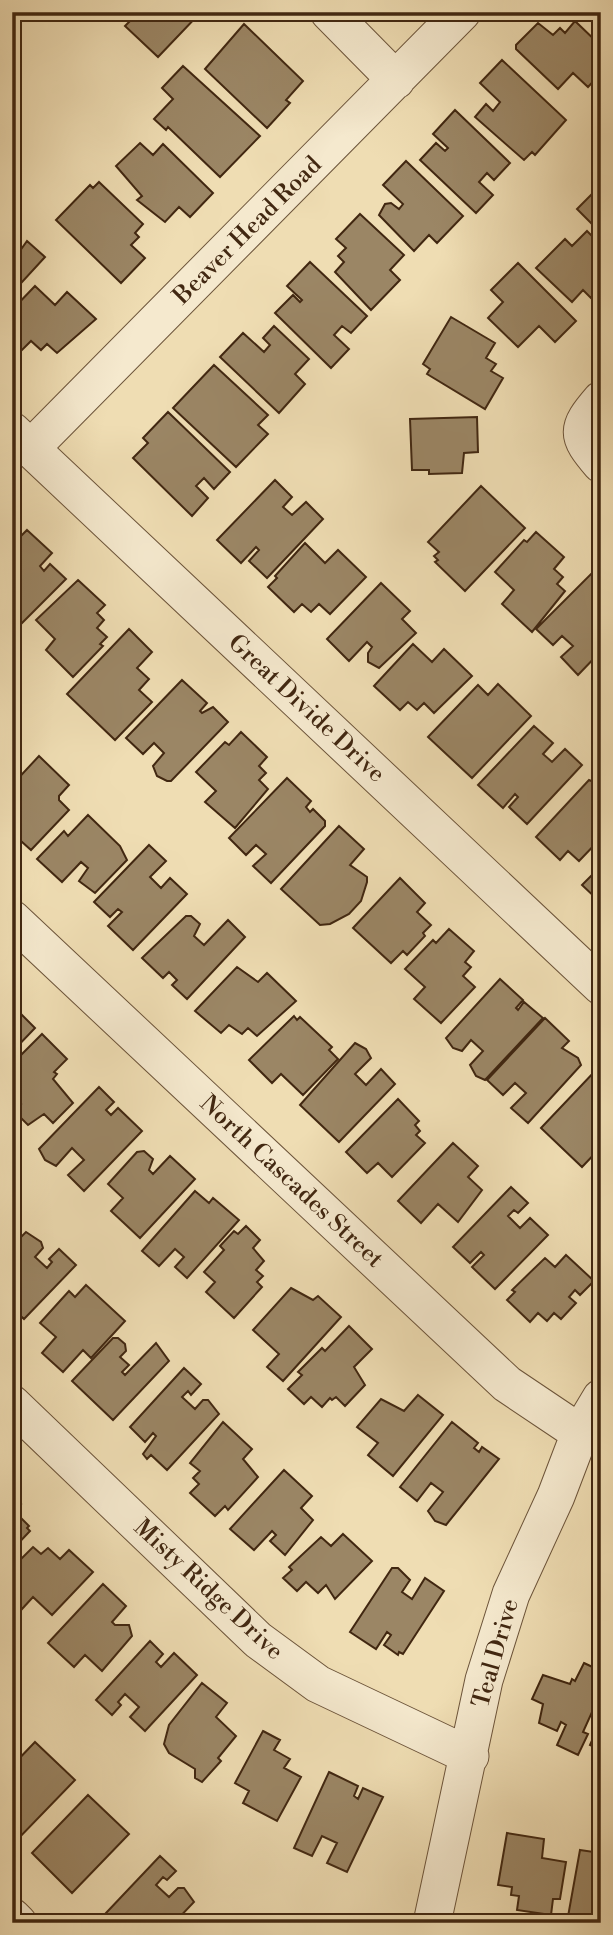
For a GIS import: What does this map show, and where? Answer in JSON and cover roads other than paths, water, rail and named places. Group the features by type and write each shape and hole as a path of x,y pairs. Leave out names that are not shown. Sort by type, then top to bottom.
{"street":[{"path":"329,12 396,80"},
{"name":"Beaver Head Road","path":"22,439 396,80 462,12"},
{"path":"601,400 586,418 580,432 584,444 601,464"},
{"name":"Great Divide Drive","path":"22,439 601,986"},
{"name":"North Cascades Street","path":"12,919 507,1384 580,1433"},
{"name":"Teal Drive","path":"432,1923 470,1756 484,1680 511,1594 556,1496 580,1433 601,1398"},
{"name":"Misty Ridge Drive","path":"12,1404 258,1640 318,1684 470,1756"},
{"path":"12,1917 18,1923"}]}
